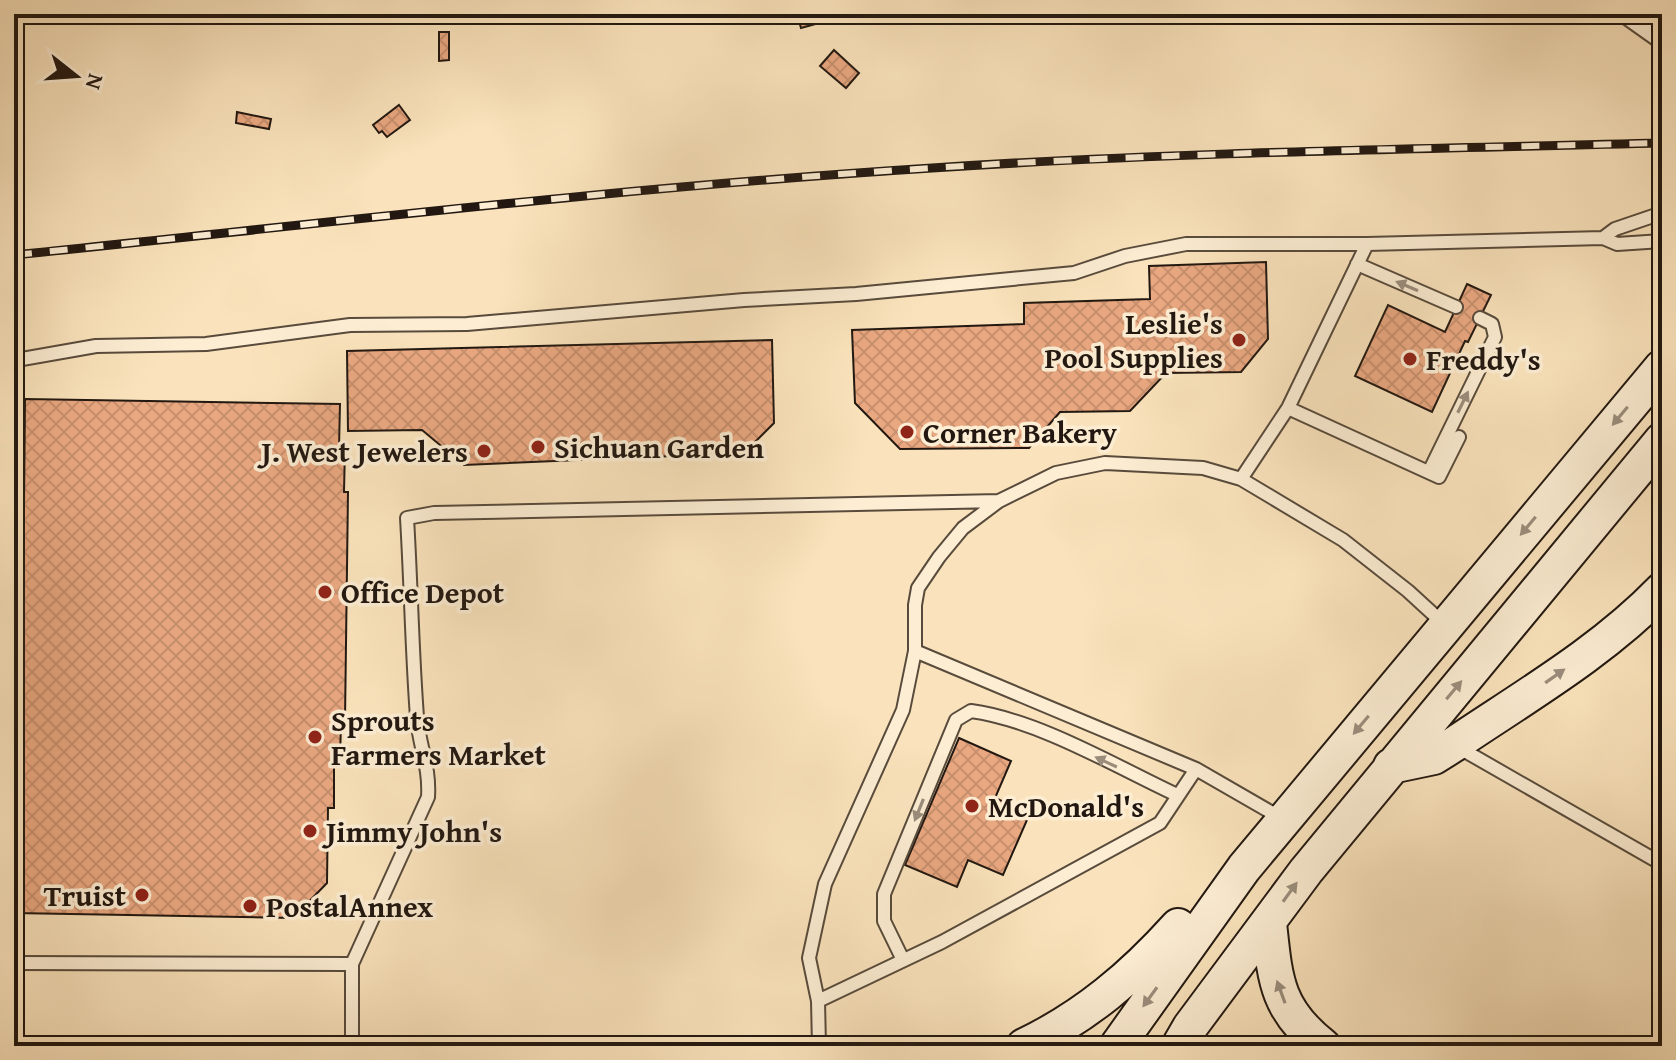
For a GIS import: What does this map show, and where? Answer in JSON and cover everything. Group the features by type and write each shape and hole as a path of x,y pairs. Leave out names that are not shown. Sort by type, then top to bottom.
{"main road":[{"path":"1117,1046 1244,868 1662,367"},
{"path":"1179,1046 1306,871 1662,440"},
{"path":"1391,766 1434,757 1453,745 1582,657 1643,610 1662,590"},
{"path":"1024,1046 1111,993 1146,961 1213,887 1244,868"},
{"path":"1269,923 1274,974 1284,1003 1302,1029 1323,1046"}],"street":[{"path":"1631,14 1662,36"}],"lane":[{"path":"1603,238 1615,229 1662,213"},
{"path":"14,364 22,359 96,346 206,344 350,325 467,324 744,300 856,294 1074,273 1125,256 1186,244 1367,244 1603,238 1617,244 1662,241"},
{"path":"1241,479 1288,408 1367,244"},
{"path":"1357,264 1456,307"},
{"path":"1429,472 1495,337 1492,324 1480,318"},
{"path":"1288,408 1439,477 1459,437"},
{"path":"819,1046 818,1001 809,958 825,884 903,710 915,651 918,588 963,528 999,501 1056,473 1105,463 1203,468 1241,479 1343,540 1446,625"},
{"path":"352,1046 352,964 428,797 429,774 418,725 407,518 434,513 999,501"},
{"path":"915,651 1196,769 1284,820"},
{"path":"903,960 884,921 884,894 956,720 971,711 993,714 1042,731 1177,795"},
{"path":"1453,745 1662,864"},
{"path":"818,1001 942,942 1160,823 1196,769"},
{"path":"14,963 352,964"}],"building":[{"path":"797,14 816,14 819,23 801,28"},
{"path":"1064,14 1128,14 1088,17 1089,21 1069,23 1069,20 1064,20"},
{"path":"439,32 449,32 449,60 439,61"},
{"path":"834,50 859,73 846,88 820,66"},
{"path":"399,105 410,120 387,137 382,131 379,133 373,125"},
{"path":"237,112 271,119 269,129 236,123"},
{"path":"1266,262 1268,339 1241,372 1166,373 1130,411 1060,412 1029,448 900,449 855,403 852,330 1024,324 1024,303 1150,299 1149,266"},
{"name":"Freddy's","path":"1467,284 1491,295 1468,342 1465,341 1432,412 1355,376 1388,305 1445,332"},
{"path":"772,340 774,423 744,453 464,465 422,430 348,431 347,351"},
{"path":"25,399 340,404 339,448 345,448 344,492 348,492 345,720 341,719 340,763 334,764 334,808 328,808 327,883 293,918 14,913 14,583 17,582 18,567 14,560 14,509 24,504"},
{"name":"McDonald's","path":"959,738 1011,761 995,798 1030,813 1003,875 968,860 957,887 905,865"}],"railway":[{"path":"14,255 587,196 932,168 1206,155 1662,143"}],"place":[{"name":"Leslie's Pool Supplies","path":"1239,340"},
{"name":"Freddy's","path":"1410,359"},
{"name":"Corner Bakery","path":"907,432"},
{"name":"Sichuan Garden","path":"538,447"},
{"name":"J. West Jewelers","path":"484,451"},
{"name":"Office Depot","path":"325,592"},
{"name":"Sprouts Farmers Market","path":"315,737"},
{"name":"McDonald's","path":"972,806"},
{"name":"Jimmy John's","path":"310,831"},
{"name":"Truist","path":"142,895"},
{"name":"PostalAnnex","path":"250,906"}]}
